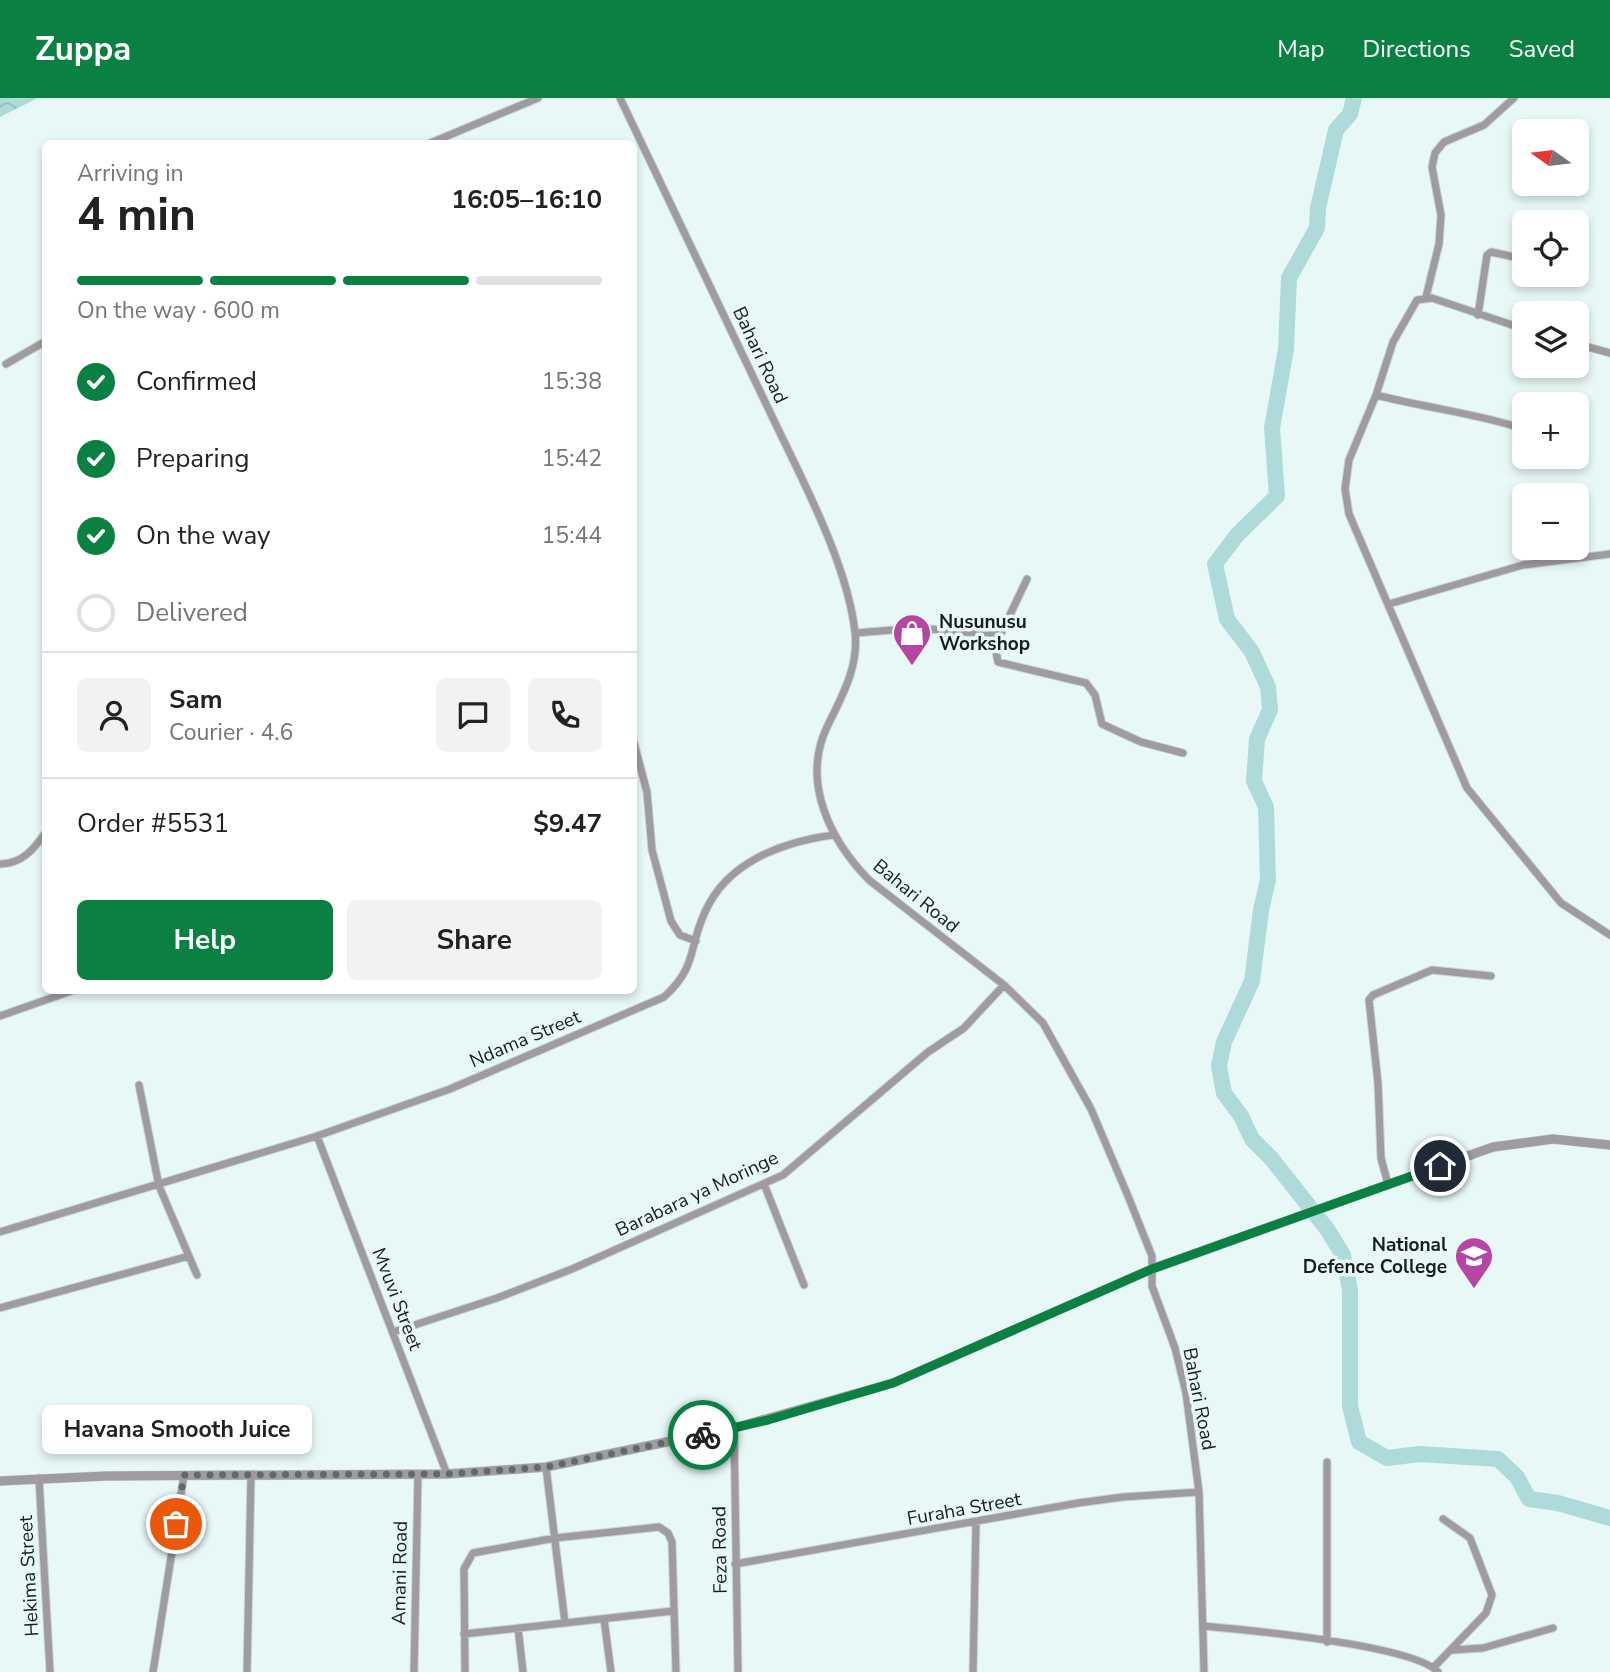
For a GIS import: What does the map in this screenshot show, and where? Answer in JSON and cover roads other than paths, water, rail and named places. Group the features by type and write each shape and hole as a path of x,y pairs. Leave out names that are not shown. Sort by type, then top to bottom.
{"street":[{"path":"438,140 538,98"},
{"name":"Bahari Road","path":"620,98 812,502 841,575 855,633 853,669 826,730 817,776 820,798 833,835 850,860 869,880 1004,985 1043,1023 1091,1109 1152,1256 1152,1286 1175,1348 1186,1392 1199,1492 1204,1672"},
{"path":"1514,98 1485,125 1444,142 1435,153 1432,167 1441,215 1439,244 1426,297 1413,304 1393,342 1376,395 1349,460 1345,489 1349,514 1389,604 1425,696 1467,788 1479,806 1561,903 1610,935"},
{"path":"1478,316 1487,255 1491,252 1512,256"},
{"path":"1426,297 1512,326"},
{"path":"6,364 42,343"},
{"path":"1589,347 1610,353"},
{"path":"1376,395 1434,410 1476,414 1512,425"},
{"path":"1389,604 1523,565 1610,554"},
{"path":"1027,579 994,652 1002,665 1086,683 1095,695 1102,724 1141,743 1183,753"},
{"path":"855,633 918,628 1000,635"},
{"path":"637,774 647,792 652,850 671,921 680,935 696,941"},
{"name":"Ndama Street","path":"0,1232 317,1136 450,1089 664,997 680,982 690,963 704,913 719,887 740,867 799,842 833,835"},
{"path":"0,864 16,861 27,855 42,837"},
{"path":"1388,1184 1381,1157 1378,1083 1369,1000 1373,995 1432,970 1491,976"},
{"name":"Barabara ya Moringe","path":"393,1332 497,1298 572,1269 783,1175 928,1052 964,1028 1004,985"},
{"path":"0,1016 63,994"},
{"path":"139,1085 159,1186 197,1275"},
{"name":"Mvuvi Street","path":"317,1136 447,1474"},
{"path":"0,1481 184,1475 447,1474 546,1467 734,1428 893,1383 1152,1269 1493,1147 1553,1139 1610,1146"},
{"path":"764,1184 804,1285"},
{"path":"0,1308 189,1255"},
{"name":"Feza Road","path":"734,1428 738,1672"},
{"path":"1326,1642 1327,1462"},
{"path":"546,1467 565,1623"},
{"name":"Amani Road","path":"414,1672 418,1474"},
{"path":"153,1672 184,1475"},
{"path":"247,1672 251,1475"},
{"name":"Hekima Street","path":"39,1478 50,1672"},
{"name":"Furaha Street","path":"735,1564 1122,1497 1199,1492"},
{"path":"1204,1626 1366,1647 1436,1670 1486,1613 1492,1595 1470,1538 1443,1520"},
{"path":"973,1672 976,1523"},
{"path":"465,1672 464,1569 468,1558 478,1550 555,1538 664,1529 672,1542 676,1672"},
{"path":"464,1634 673,1611"},
{"path":"604,1619 611,1672"},
{"path":"518,1628 523,1672"},
{"path":"1453,1650 1483,1648 1553,1628"}],"water":[{"path":"0,98 38,98 0,117"}],"waterway":[{"path":"1354,98 1350,114 1336,130 1318,208 1317,228 1289,278 1286,349 1272,428 1277,496 1237,535 1215,564 1227,619 1252,652 1268,687 1270,710 1257,739 1254,781 1266,807 1268,880 1261,910 1252,981 1224,1042 1219,1066 1224,1093 1241,1116 1252,1139 1271,1158 1327,1229 1343,1255 1350,1290 1350,1406 1359,1442 1387,1458 1420,1454 1498,1459 1517,1477 1529,1499 1558,1503 1610,1518"}],"place":[{"name":"Nusunusu Workshop","path":"912,667"},
{"name":"National Defence College","path":"1474,1290"},
{"name":"Havana Smooth Juice","path":"176,1524"}]}
